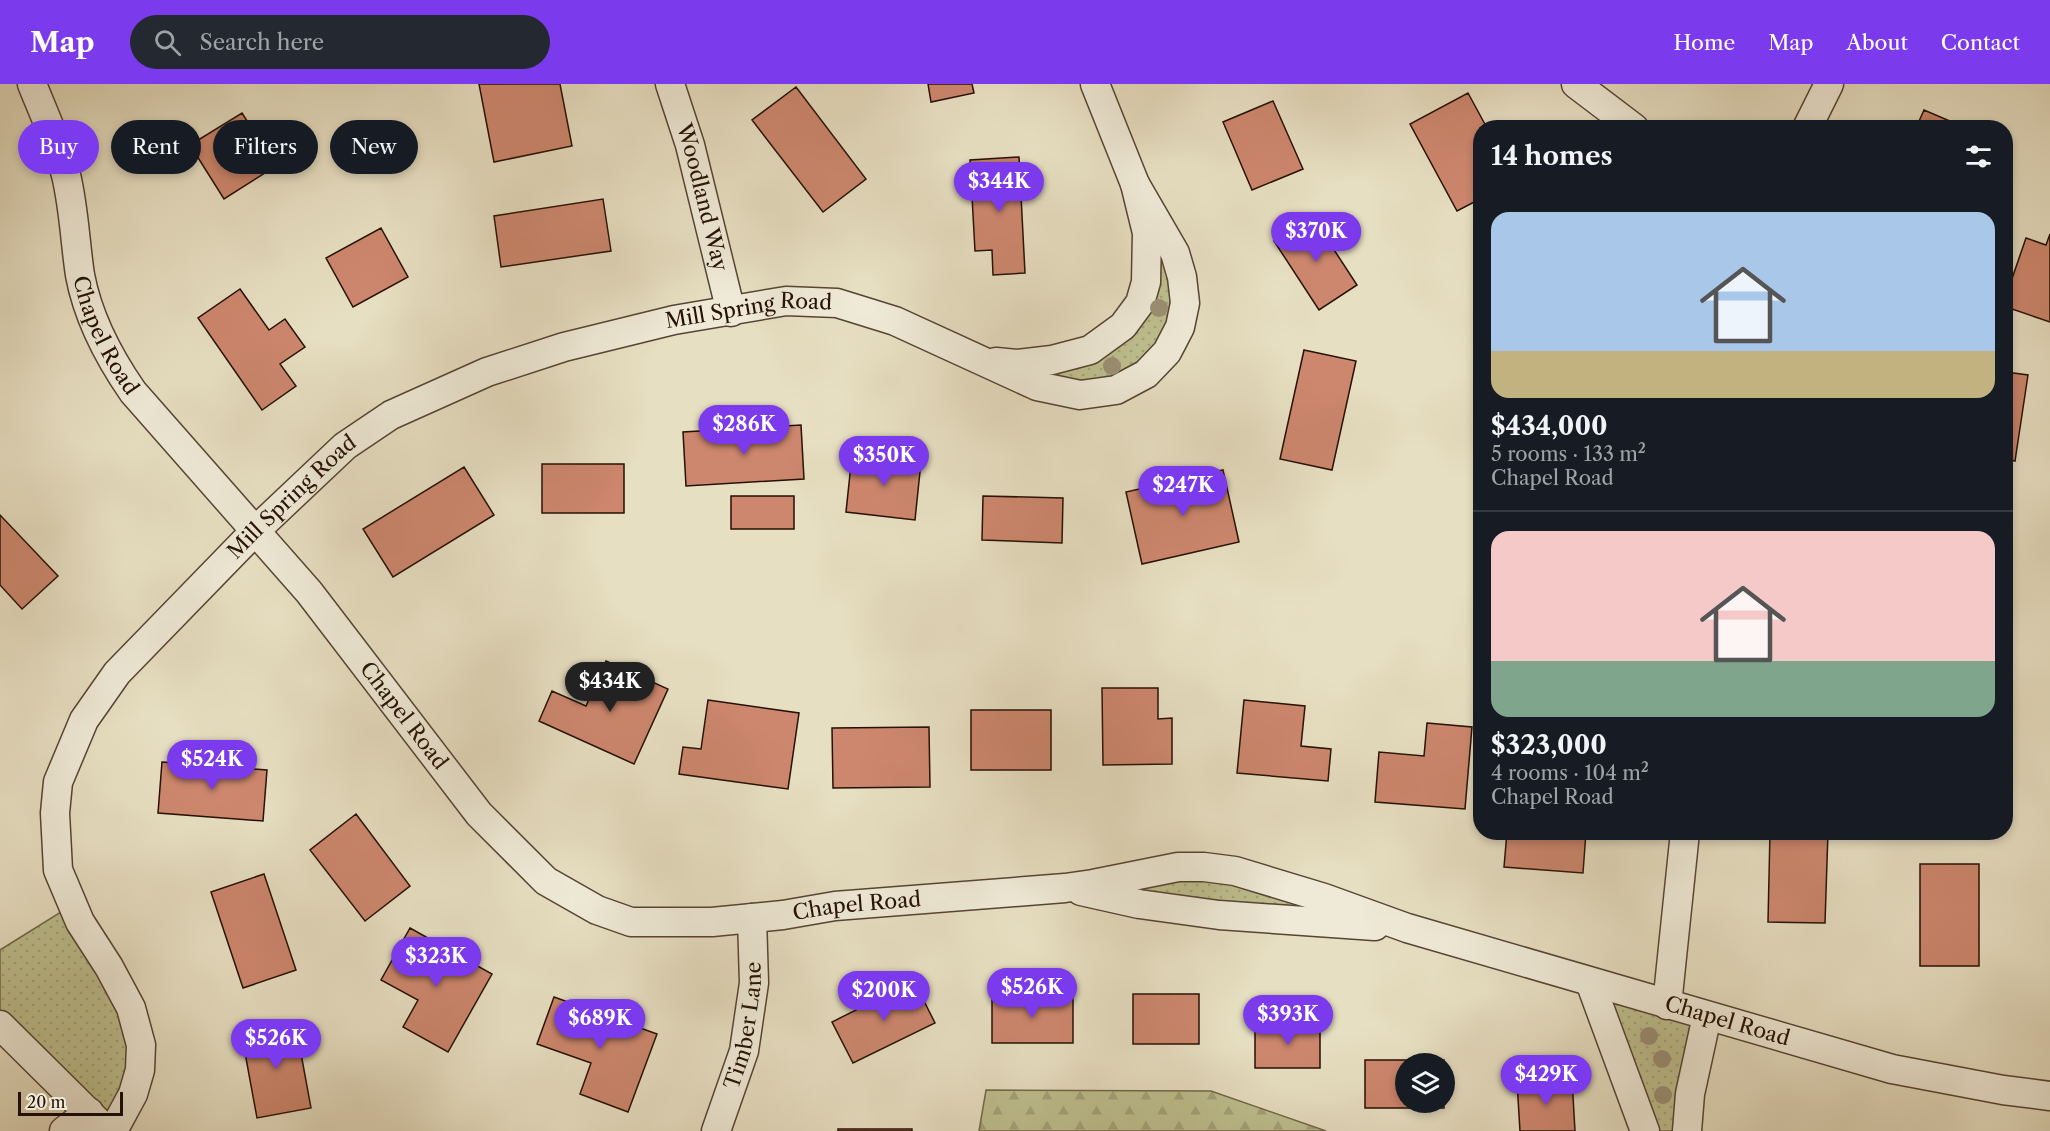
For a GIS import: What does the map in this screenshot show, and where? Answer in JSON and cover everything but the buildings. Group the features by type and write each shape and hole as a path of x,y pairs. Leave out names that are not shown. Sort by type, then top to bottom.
{"street":[{"name":"Chapel Road","path":"32,84 66,173 88,308 111,360 133,392 309,592 479,814 546,881 597,910 631,921 712,922 835,906 1065,888 1179,867 1204,867 1235,871 1269,880 1407,928 1892,1069 2003,1090 2050,1096"},
{"name":"Woodland Way","path":"670,84 690,145 731,312"},
{"name":"Mill Spring Road","path":"982,361 1018,364 1052,360 1090,350 1123,326 1140,303 1146,282 1147,233 1135,184 1095,84"},
{"path":"1576,84 1623,120"},
{"path":"1811,120 1829,84"},
{"name":"Mill Spring Road","path":"112,1131 133,1094 140,1070 141,1045 131,1008 80,921 58,870 54,813 58,782 84,720 117,672 255,531 345,446 392,415 487,372 564,347 674,320 786,301 837,303 895,321 1036,386 1080,395 1116,390 1146,374 1167,352 1180,327 1185,303 1182,277 1175,253 1135,184"},
{"path":"1667,1005 1684,840"},
{"name":"Chapel Road","path":"1065,888 1139,904 1219,915 1407,928"},
{"name":"Timber Lane","path":"717,1131 744,1051 754,983 752,918"},
{"path":"1590,982 1645,1131"},
{"path":"1687,1131 1690,1094 1707,1016"},
{"path":"0,1025 98,1122"},
{"path":"64,1131 98,1122"}],"green space":[{"path":"1147,233 1175,253 1167,352 1080,395 1018,364 1123,326"},
{"path":"1178,867 1407,928 1093,884"},
{"path":"64,910 135,1044 109,1126 0,1015 0,950"},
{"path":"1590,982 1707,1016 1687,1131 1645,1131"},
{"path":"986,1090 1211,1091 1326,1131 979,1131"}]}
